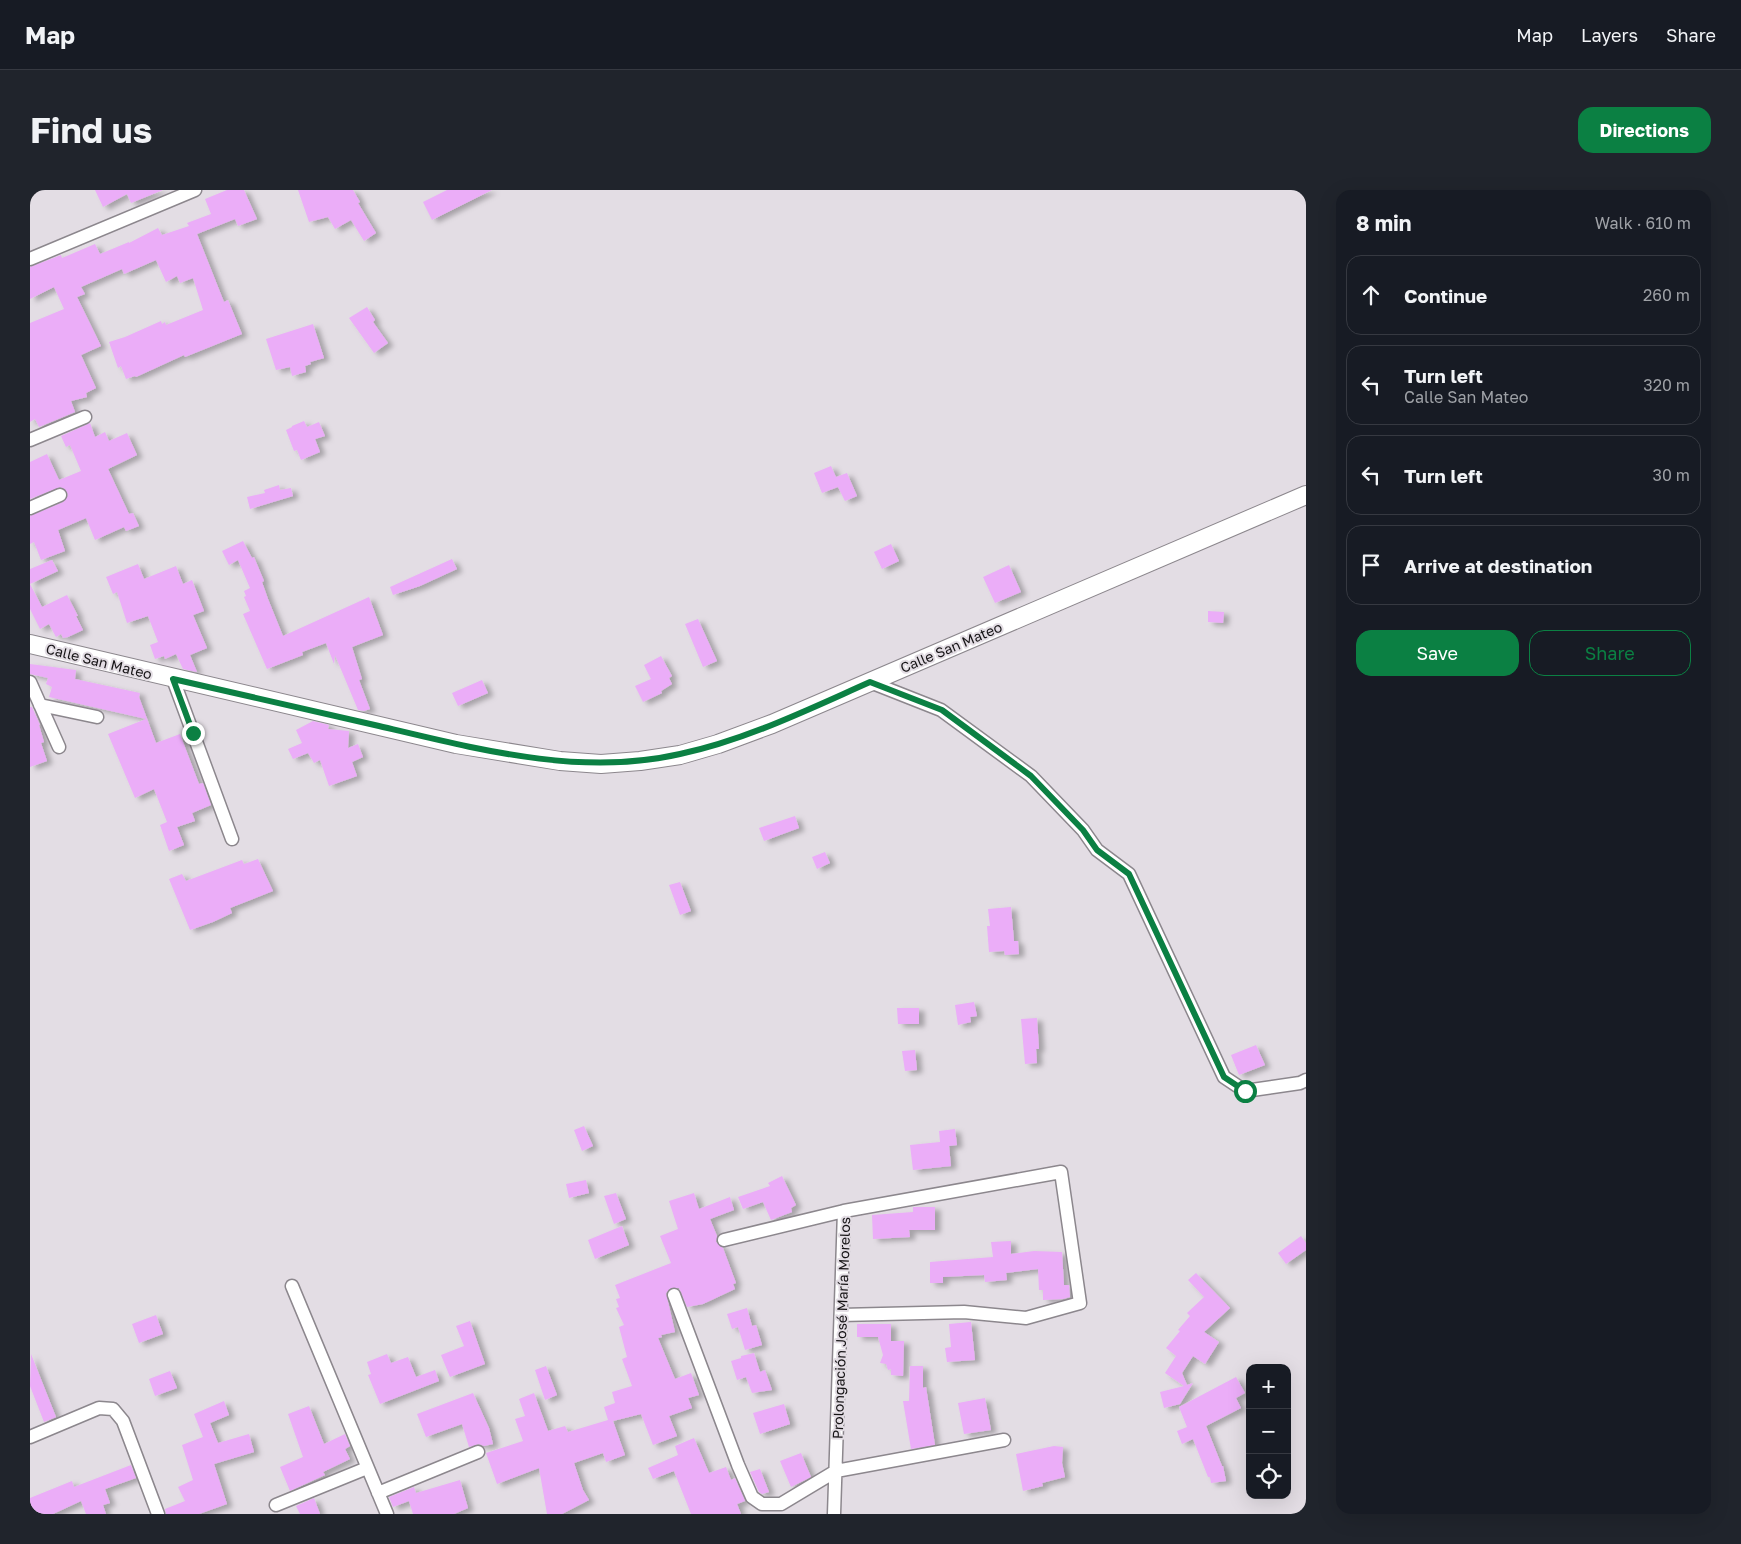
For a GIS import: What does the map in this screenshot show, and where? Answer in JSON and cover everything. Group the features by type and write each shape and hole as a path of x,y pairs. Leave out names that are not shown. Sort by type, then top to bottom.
{"street":[{"path":"30,259 195,190"},
{"path":"30,440 85,417"},
{"path":"30,508 60,495"},
{"name":"Calle San Mateo","path":"30,644 456,744 560,761 601,764 640,761 680,755 718,744 772,724 1306,495"},
{"path":"173,679 232,840"},
{"path":"30,682 59,747"},
{"path":"870,682 942,710 1031,776 1083,830 1097,850 1129,874 1224,1077 1245,1091 1300,1083 1306,1080"},
{"path":"40,704 97,717"},
{"name":"Prolongación José María Morelos","path":"834,1514 836,1471 840,1315 844,1211 1061,1172 1080,1303 1026,1318 964,1312 840,1315"},
{"path":"724,1240 844,1211"},
{"path":"292,1286 387,1514"},
{"path":"674,1295 738,1465 752,1497 762,1504 781,1504 836,1471 1004,1440"},
{"path":"30,1437 99,1408 113,1409 123,1421 158,1514"},
{"path":"378,1493 478,1452"},
{"path":"276,1505 367,1468"}],"building":[{"path":"95,190 163,190 131,203 127,194 103,207"},
{"path":"227,190 244,190 257,219 238,226 235,219 197,234 224,302 228,300 242,334 185,357 184,355 136,377 126,379 121,366 118,368 109,342 161,321 162,324 165,322 166,325 203,310 193,278 180,283 177,276 166,282 156,260 124,274 122,269 81,287 85,294 77,297 101,346 81,355 96,388 86,393 87,397 71,401 75,412 39,427 35,419 30,422 30,323 64,309 54,287 30,299 30,267 61,255 62,258 95,244 100,254 129,243 158,228 162,235 189,226 187,223 211,214 205,199"},
{"path":"298,190 353,190 360,202 358,203 376,233 364,241 351,220 335,229 328,217 309,222"},
{"path":"447,190 492,190 432,220 423,202"},
{"path":"367,307 375,320 373,322 388,343 374,353 349,318"},
{"path":"313,324 324,358 310,362 311,364 305,366 306,372 292,376 290,367 276,370 266,339"},
{"path":"304,421 307,427 319,422 325,436 315,439 320,452 301,460 297,450 294,451 286,430"},
{"path":"90,423 95,437 105,432 109,441 127,433 137,455 108,469 129,514 133,513 139,526 126,531 124,527 95,540 86,518 58,530 65,551 41,560 34,542 30,544 30,516 63,502 68,495 65,489 60,487 30,499 30,462 47,454 59,480 81,471 70,445 66,447 61,436"},
{"path":"831,466 836,477 847,473 857,496 845,501 838,487 822,493 814,473"},
{"path":"279,485 280,490 291,488 293,496 250,509 247,497 265,493 264,490"},
{"path":"243,541 252,558 254,557 283,636 369,597 383,635 352,647 362,679 359,680 370,709 358,710 335,655 334,664 326,643 302,652 303,655 267,669 243,614 250,611 244,597 246,596 244,591 250,588 238,560 229,565 222,551"},
{"path":"891,544 899,561 882,569 874,552"},
{"path":"452,559 457,569 420,586 393,595 390,587"},
{"path":"52,560 58,571 30,584 30,569"},
{"path":"138,564 144,579 176,566 183,584 192,580 204,611 193,615 207,648 190,655 197,672 183,669 176,654 165,659 164,656 155,659 150,645 158,642 148,616 127,623 117,592 113,594 106,577"},
{"path":"1009,565 1021,592 995,603 983,577"},
{"path":"30,584 42,607 67,595 83,630 63,638 61,634 56,637 49,624 40,629 30,609"},
{"path":"1208,611 1224,612 1223,623 1208,622"},
{"path":"698,619 717,661 703,667 685,624"},
{"path":"661,656 672,676 669,678 672,684 661,691 662,693 643,702 635,686 651,679 644,665"},
{"path":"30,664 76,670 75,679 140,693 139,697 156,743 180,734 199,784 203,783 211,805 192,813 195,821 177,827 184,845 169,851 160,825 167,822 154,789 135,798 108,734 146,719 49,697 52,687 46,684 48,678 30,674"},
{"path":"482,680 488,693 458,706 452,693"},
{"path":"30,707 32,707 40,725 44,742 41,743 47,761 30,767"},
{"path":"313,721 329,725 328,729 349,731 348,748 358,744 363,757 352,762 357,776 329,786 320,760 314,763 308,753 293,759 288,749 302,743 296,730"},
{"path":"795,816 799,828 764,841 759,828"},
{"path":"825,852 830,863 817,869 812,857"},
{"path":"258,859 273,891 230,908 232,913 190,930 169,879 182,874 186,881 242,860 244,864"},
{"path":"680,882 691,911 680,915 669,885"},
{"path":"1011,907 1014,941 1018,941 1019,954 1005,955 1004,951 989,952 987,926 990,926 988,909"},
{"path":"974,1002 977,1016 970,1017 971,1022 958,1025 955,1005"},
{"path":"897,1008 919,1008 919,1024 898,1024"},
{"path":"1037,1018 1039,1049 1036,1049 1037,1063 1025,1064 1021,1019"},
{"path":"1256,1045 1265,1065 1239,1075 1231,1055"},
{"path":"915,1050 917,1070 905,1071 902,1051"},
{"path":"584,1126 593,1146 582,1151 574,1130"},
{"path":"955,1129 957,1145 949,1146 951,1166 913,1170 910,1145 940,1142 939,1131"},
{"path":"782,1176 796,1205 791,1208 792,1212 771,1220 763,1202 743,1209 738,1197 770,1186 768,1183"},
{"path":"586,1180 589,1193 569,1198 566,1184"},
{"path":"616,1193 626,1219 614,1224 604,1196"},
{"path":"694,1193 699,1209 730,1197 734,1210 710,1219 717,1236 716,1242 723,1248 736,1283 733,1284 735,1289 703,1304 687,1307 679,1288 671,1288 666,1293 675,1332 661,1335 662,1337 658,1338 675,1379 691,1373 699,1395 688,1398 692,1408 669,1416 677,1436 653,1445 641,1414 613,1421 625,1455 606,1462 603,1453 574,1463 583,1490 589,1500 562,1514 547,1514 539,1468 497,1484 486,1453 523,1441 515,1419 525,1416 519,1399 534,1393 548,1431 565,1426 568,1432 608,1420 604,1407 615,1403 612,1392 632,1386 622,1359 627,1357 619,1327 624,1325 616,1308 619,1307 616,1299 620,1298 615,1285 671,1263 660,1236 678,1229 669,1201"},
{"path":"913,1207 935,1207 935,1230 909,1230 910,1237 873,1239 872,1215 913,1212"},
{"path":"622,1226 629,1245 595,1259 588,1240"},
{"path":"1301,1236 1306,1243 1306,1250 1286,1264 1278,1253"},
{"path":"1011,1241 1011,1254 1034,1251 1062,1252 1064,1285 1069,1285 1070,1297 1043,1300 1043,1290 1039,1290 1038,1269 1006,1273 1007,1280 985,1282 984,1275 943,1277 943,1283 930,1283 930,1262 993,1257 991,1242"},
{"path":"1196,1273 1230,1308 1204,1332 1219,1342 1205,1364 1193,1356 1182,1373 1187,1385 1193,1383 1180,1404 1164,1408 1160,1392 1184,1386 1165,1373 1176,1356 1166,1348 1190,1316 1187,1313 1204,1297 1188,1280"},
{"path":"747,1308 752,1326 756,1325 762,1345 745,1350 738,1327 732,1329 727,1314"},
{"path":"156,1315 163,1334 139,1343 132,1324"},
{"path":"470,1321 485,1364 450,1377 441,1355 464,1346 456,1326"},
{"path":"971,1322 975,1360 947,1362 945,1348 951,1347 949,1324"},
{"path":"857,1324 891,1324 891,1341 904,1341 903,1376 891,1375 891,1369 888,1370 886,1364 880,1363 883,1355 878,1337 857,1337"},
{"path":"754,1353 760,1372 765,1370 772,1390 752,1393 746,1377 737,1380 731,1361"},
{"path":"31,1354 56,1417 44,1422 30,1386"},
{"path":"387,1354 391,1363 408,1357 416,1377 435,1370 439,1381 380,1404 368,1375 371,1374 367,1362"},
{"path":"546,1366 557,1395 545,1400 535,1370"},
{"path":"910,1366 923,1366 923,1388 926,1387 935,1445 911,1449 903,1401 909,1401"},
{"path":"170,1371 177,1388 155,1396 149,1379"},
{"path":"1236,1377 1245,1393 1236,1398 1241,1408 1206,1426 1223,1466 1226,1481 1211,1483 1193,1439 1182,1444 1177,1431 1187,1427 1179,1407"},
{"path":"473,1393 489,1428 493,1444 484,1446 479,1444 469,1447 462,1424 426,1437 417,1414"},
{"path":"985,1398 991,1430 964,1434 958,1403"},
{"path":"224,1401 229,1415 210,1423 218,1443 249,1434 254,1452 214,1464 227,1504 199,1514 166,1514 165,1509 185,1501 178,1487 193,1480 182,1445 203,1437 194,1414"},
{"path":"784,1404 790,1424 760,1434 753,1413"},
{"path":"309,1406 324,1444 345,1434 350,1446 345,1449 350,1459 323,1472 325,1475 290,1491 280,1467 303,1457 288,1414"},
{"path":"694,1438 709,1473 726,1467 731,1480 735,1478 745,1501 737,1504 741,1514 691,1514 674,1471 653,1479 648,1468 678,1455 675,1446"},
{"path":"1054,1446 1063,1447 1062,1463 1065,1477 1042,1483 1043,1486 1023,1491 1016,1454"},
{"path":"801,1453 811,1477 791,1487 780,1461"},
{"path":"131,1465 136,1478 105,1489 110,1503 103,1505 106,1514 86,1514 81,1501 53,1514 30,1514 30,1498 72,1481 74,1487"},
{"path":"760,1469 769,1492 762,1494 759,1492 750,1472"},
{"path":"460,1480 468,1508 454,1514 413,1514 409,1501 393,1507 389,1497 414,1487 416,1493"},
{"path":"314,1498 320,1514 300,1514 296,1506"}],"route":[{"path":"193,733 173,679 456,744 560,761 601,764 680,755 718,744 772,724 870,682 942,710 1031,776 1083,830 1097,850 1129,874 1224,1077 1245,1091"}]}
